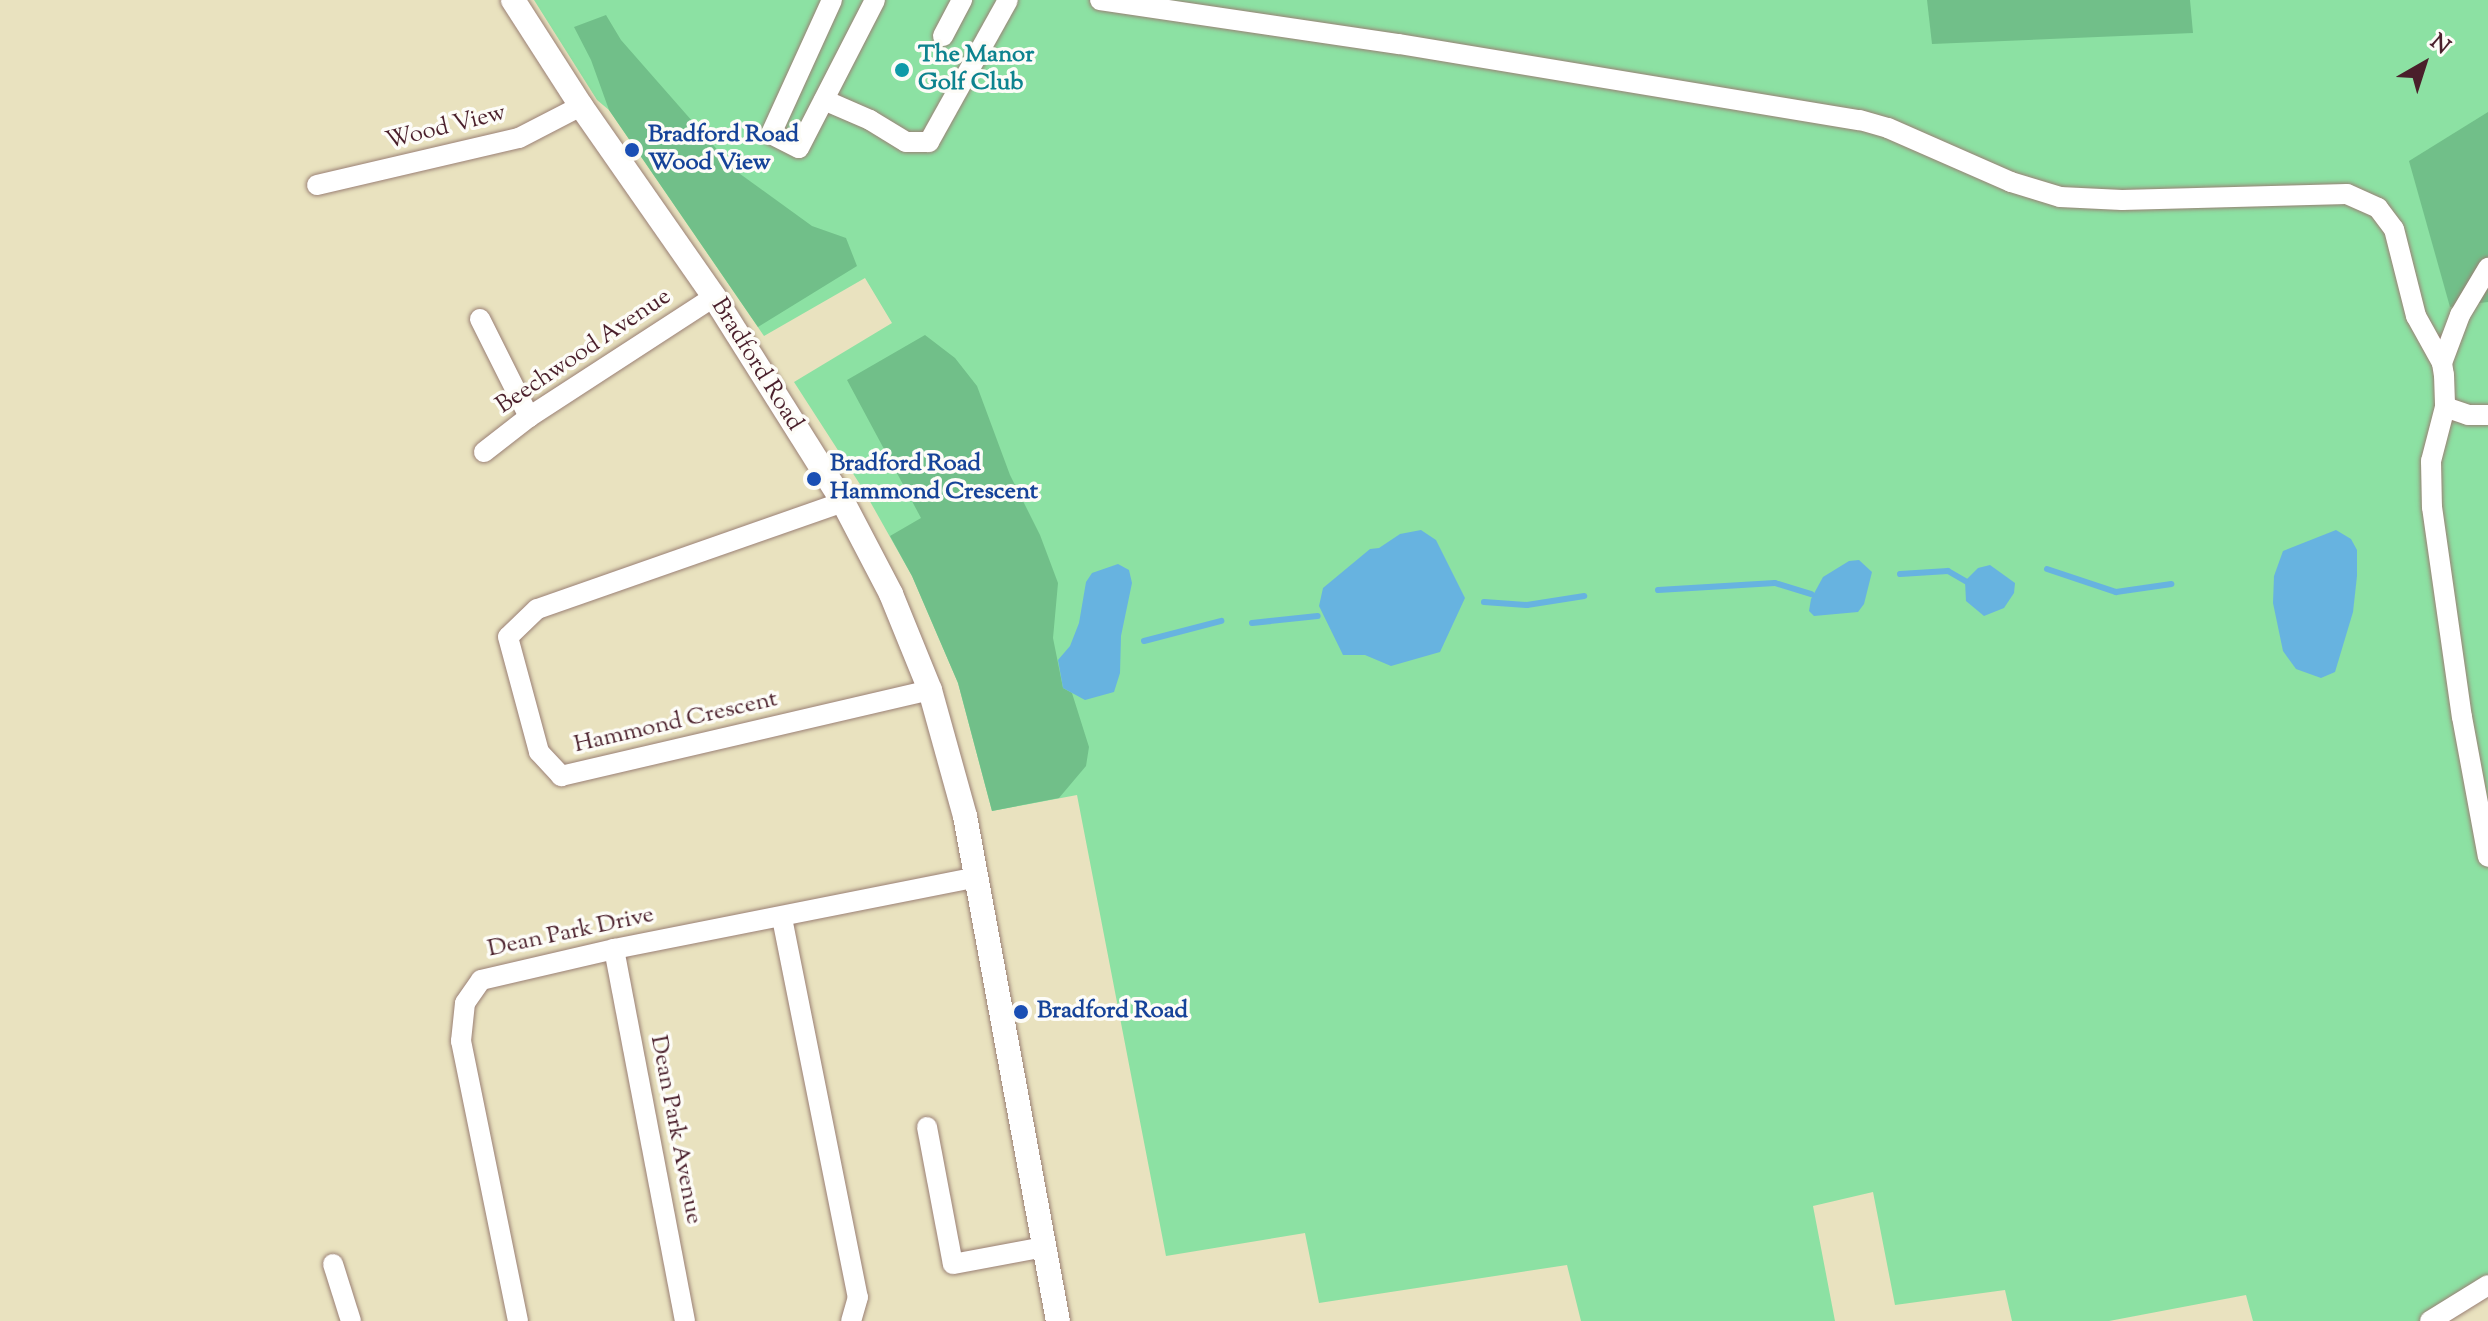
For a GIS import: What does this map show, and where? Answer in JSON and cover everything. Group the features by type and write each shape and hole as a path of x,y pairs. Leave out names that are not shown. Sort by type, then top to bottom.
{"main road":[{"name":"Bradford Road","path":"513,0 581,106 714,297 843,502 891,594 930,690 965,816 1058,1321"}],"street":[{"path":"832,0 771,134 799,148 875,0"},
{"path":"943,36 962,0"},
{"path":"824,100 870,120 906,142 929,142 1008,0"},
{"path":"1100,0 1399,44 1860,120 1888,128 2011,182 2060,197 2122,200 2347,194 2378,208 2394,229 2416,316 2442,363"},
{"name":"Wood View","path":"317,185 519,138 581,106"},
{"path":"2488,268 2460,315 2442,363 2445,407 2431,461 2432,507 2462,717 2488,857"},
{"name":"Beechwood Avenue","path":"484,452 529,417 714,297"},
{"path":"480,319 529,417"},
{"path":"2445,407 2468,415 2488,415"},
{"name":"Hammond Crescent","path":"843,502 537,609 508,637 539,752 561,776 930,690"},
{"name":"Dean Park Drive","path":"518,1321 461,1041 465,1003 481,980 614,949 976,877"},
{"path":"782,918 858,1297 851,1321"},
{"name":"Dean Park Avenue","path":"614,949 685,1321"},
{"path":"927,1127 953,1264 1044,1247"},
{"path":"333,1264 351,1321"},
{"path":"2430,1321 2488,1285"}],"green space":[{"path":"534,0 2488,0 2488,1284 2422,1321 2253,1321 2246,1295 2109,1321 2012,1321 2005,1290 1895,1305 1873,1192 1813,1206 1835,1321 1581,1321 1567,1265 1319,1303 1305,1233 1166,1256 1077,795 992,811 958,683 912,576 863,489 794,382 892,323 865,278 764,336 609,110 597,100"},
{"path":"1927,0 2190,0 2193,33 1932,44"},
{"path":"606,15 621,40 736,171 812,226 846,238 857,266 758,327 609,110 591,60 574,27"},
{"path":"2488,112 2488,302 2450,307 2409,161"},
{"path":"925,335 955,358 977,386 1010,475 1040,535 1058,583 1053,638 1063,688 1072,693 1089,747 1086,766 1059,798 992,811 958,683 912,576 890,536 921,518 847,380"}],"water":[{"path":"1421,530 1436,540 1465,598 1440,652 1391,666 1365,655 1343,655 1319,606 1323,588 1370,549 1379,548 1400,534"},
{"path":"2336,530 2351,539 2357,550 2357,576 2353,612 2335,672 2321,678 2296,669 2283,651 2273,603 2274,576 2283,551"},
{"path":"1859,560 1872,572 1864,604 1858,612 1814,616 1809,611 1811,599 1823,577 1849,561"},
{"path":"1118,564 1129,570 1132,583 1121,636 1120,673 1114,692 1085,700 1063,688 1058,660 1070,646 1079,623 1086,582 1092,573"},
{"path":"1990,565 2015,583 2014,593 2004,608 1984,616 1966,601 1965,581 1978,568"}],"waterway":[{"path":"2047,569 2116,592 2171,584"},
{"path":"1900,574 1948,571 1965,581"},
{"path":"1658,590 1775,583 1811,594"},
{"path":"1484,602 1527,605 1584,596"},
{"path":"1252,623 1318,616"},
{"path":"1144,641 1221,621"}],"place":[{"name":"The Manor Golf Club","path":"902,70"},
{"name":"Bradford Road Wood View","path":"632,150"},
{"name":"Bradford Road Hammond Crescent","path":"814,479"},
{"name":"Bradford Road","path":"1021,1012"}]}
